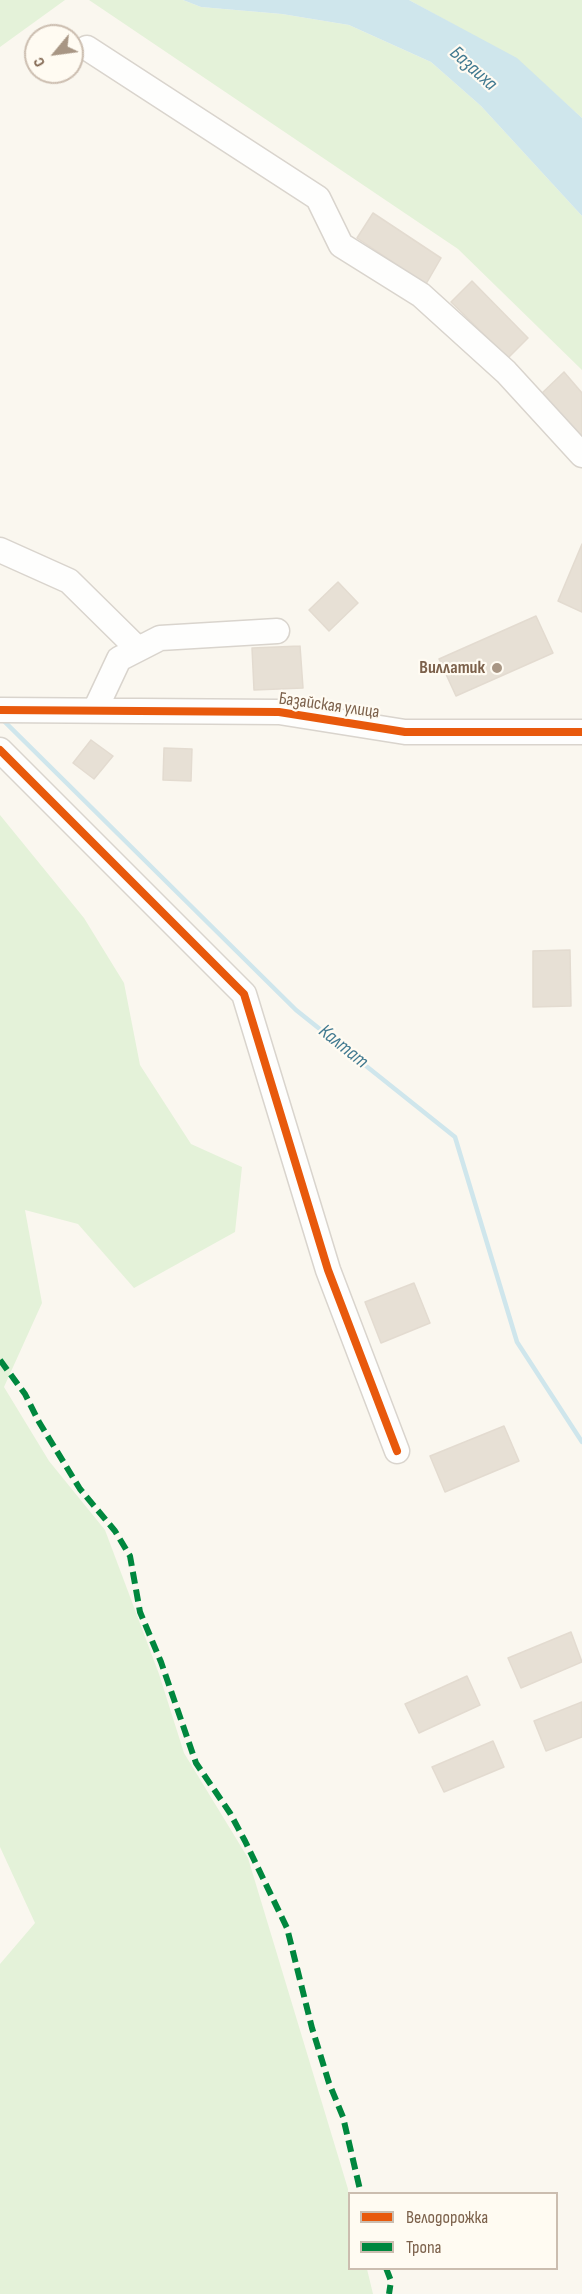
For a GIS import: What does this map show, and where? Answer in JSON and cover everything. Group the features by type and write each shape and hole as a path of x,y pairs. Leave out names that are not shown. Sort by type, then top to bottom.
{"street":[{"path":"87,48 318,198 341,244 421,295 506,372 582,455"},
{"path":"0,550 69,581 138,649"},
{"path":"95,710 119,659 160,638 277,631"},
{"name":"Базайская улица","path":"8,710 279,712 405,732 582,732"},
{"path":"0,750 244,994 328,1270 397,1451"}],"green space":[{"path":"0,0 65,0 32,24 24,24 24,30 0,47"},
{"path":"89,0 183,0 201,7 282,14 349,25 431,62 481,106 582,216 582,370 458,249"},
{"path":"409,0 582,0 582,118 542,82 458,27"},
{"path":"0,815 84,918 124,983 140,1065 191,1144 242,1167 235,1232 134,1288 78,1224 25,1210 42,1303 4,1387 49,1461 105,1530 159,1674 184,1753 248,1858 348,2189 348,2270 367,2270 373,2294 0,2294 0,1964 35,1923 0,1847"}],"water":[{"name":"Базаиха","path":"183,0 409,0 517,58 582,118 582,216 481,106 431,62 349,25 282,14 201,7"}],"building":[{"path":"373,213 441,258 426,284 357,238"},
{"path":"472,281 528,338 508,358 451,302"},
{"path":"564,372 582,393 582,442 540,395"},
{"path":"582,544 582,612 558,601"},
{"path":"338,582 358,603 329,631 309,610"},
{"path":"536,616 553,653 456,696 439,659"},
{"path":"300,646 303,688 254,690 252,648"},
{"path":"91,740 113,756 94,779 73,763"},
{"path":"164,748 192,749 191,781 163,780"},
{"path":"570,950 571,1006 533,1007 533,951"},
{"path":"414,1283 430,1323 381,1343 365,1302"},
{"path":"504,1426 519,1461 445,1492 430,1456"},
{"path":"571,1632 582,1662 521,1688 508,1658"},
{"path":"467,1676 480,1705 419,1733 405,1704"},
{"path":"582,1702 582,1737 546,1751 534,1721"},
{"path":"493,1741 504,1767 444,1792 432,1767"}],"waterway":[{"name":"Калтат","path":"1,718 296,1010 455,1137 517,1342 582,1442"}],"marked path":[{"path":"0,1360 25,1394 39,1422 80,1489 115,1531 130,1556 140,1612 161,1662 196,1763 230,1813 287,1928 312,2028 329,2083 343,2117 361,2192"},
{"path":"387,2270 391,2281 389,2294"}],"cycle path":[{"path":"0,710 279,712 405,732 582,732"},
{"path":"0,750 244,994 328,1270 397,1451"}],"place":[{"name":"Виллатик","path":"497,668"}]}
